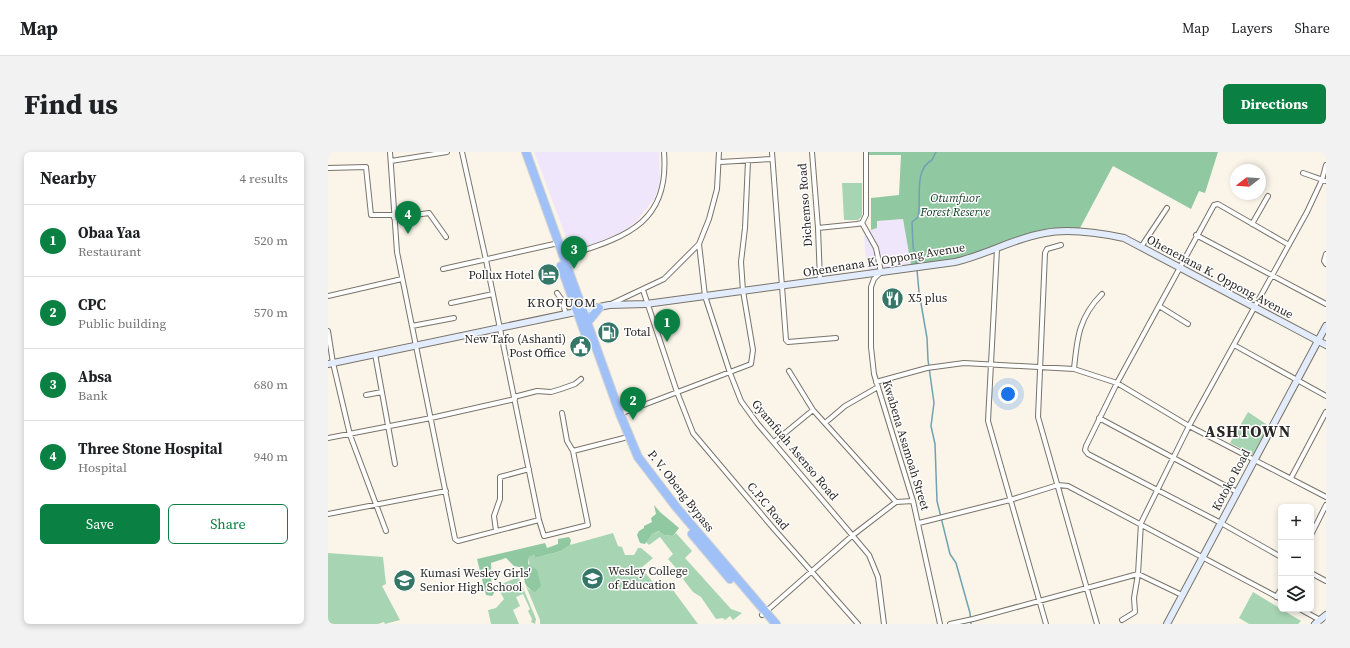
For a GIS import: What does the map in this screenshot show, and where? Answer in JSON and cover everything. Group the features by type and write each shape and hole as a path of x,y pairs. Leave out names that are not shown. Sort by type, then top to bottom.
{"highway":[{"name":"P. V. Obeng Bypass","path":"520,152 580,312 624,438 638,466 648,481 764,614 776,624"},
{"name":"P. V. Obeng Bypass","path":"526,152 564,257 580,312 587,323 620,414 638,457 652,478 764,614 769,624"},
{"path":"587,323 598,308"}],"street":[{"path":"390,152 397,252 456,540 539,520"},
{"path":"391,161 447,152"},
{"path":"462,152 486,260 539,520 544,536 588,526 573,451 567,441 562,414"},
{"path":"564,257 614,240 650,215 661,197 664,185 666,172 664,152"},
{"path":"609,305 664,279 699,244 709,220 717,189 720,162 719,152"},
{"path":"772,152 781,286 787,341 836,338"},
{"name":"Dichemso Road","path":"812,152 818,228 820,281"},
{"path":"862,223 866,215 866,152"},
{"path":"720,162 772,159"},
{"path":"620,414 748,366 753,360 753,350 743,291 741,262 745,228 748,161"},
{"path":"1122,620 1135,612 1134,598 1138,574 1140,523 1172,457 1324,181 1326,165"},
{"path":"328,168 366,167 371,215 394,216 429,213 446,237"},
{"path":"1303,173 1324,181"},
{"path":"1252,224 1268,196"},
{"path":"1278,555 1221,523 1088,454 1085,450 1117,383 1196,235 1216,204 1289,245"},
{"path":"1141,247 1167,208"},
{"path":"818,228 862,223"},
{"path":"862,223 876,248 881,272"},
{"name":"Ohenenana K. Oppong Avenue","path":"331,363 566,316 609,305 646,304 955,262 996,249 1014,241 1057,231 1111,235 1124,238 1326,345"},
{"path":"1196,235 1326,304"},
{"path":"443,269 554,244"},
{"name":"Gyamfuah Asenso Road","path":"699,244 705,296 740,401 853,535"},
{"path":"1061,245 1047,249 1045,253 1038,417 1096,624"},
{"path":"996,249 988,421 1046,624"},
{"path":"1326,254 1324,261 1326,264"},
{"name":"Kwabena Asamoah Street","path":"881,272 874,279 871,287 871,347 876,382 913,501 940,624"},
{"path":"328,296 402,279"},
{"name":"C.P.C Road","path":"642,290 677,392 693,433 774,529 858,624"},
{"path":"557,293 562,300 566,316"},
{"path":"451,303 493,294"},
{"path":"1074,369 1077,341 1081,326 1091,305 1102,294"},
{"path":"1159,306 1188,324"},
{"path":"412,326 454,318"},
{"name":"Kotoko Road","path":"1167,624 1326,326"},
{"path":"328,330 331,363 350,434 377,503 386,531"},
{"path":"1234,345 1326,396"},
{"path":"375,354 395,464"},
{"path":"876,382 927,368 964,363 991,363 1039,368 1074,369 1117,383 1189,426 1292,478 1326,497"},
{"path":"789,371 813,410 896,502"},
{"path":"328,438 431,418 537,391 551,392 575,384 581,380"},
{"path":"825,423 845,406 878,387"},
{"path":"366,395 382,392"},
{"path":"774,442 813,410"},
{"path":"1292,478 1326,412"},
{"path":"1099,418 1237,492"},
{"path":"573,451 624,438"},
{"path":"496,531 494,516 500,499 500,477 529,469"},
{"path":"918,523 1010,500 1058,485 1072,488 1202,556 1276,597 1278,594"},
{"path":"328,514 377,503 446,491"},
{"path":"764,614 853,535 896,502 913,501"},
{"path":"1314,529 1326,505"},
{"path":"853,535 869,555 878,577 884,624"},
{"path":"950,624 971,620 1138,574 1182,595"},
{"path":"1314,575 1326,581"},
{"path":"1304,612 1318,622 1326,614"}],"shaded area":[{"path":"534,152 659,152 660,185 654,199 635,223 618,235 572,253"},
{"path":"903,219 911,265 867,271 864,236 871,230 877,228 877,221"}],"green space":[{"name":"Otumfuor Forest Reserve","path":"868,152 1218,152 1205,193 1199,191 1191,209 1113,166 1080,228 1054,228 1035,232 985,252 957,259 911,265 903,219 877,221 877,228 871,230 871,198 899,195 901,155 868,155"},
{"path":"842,183 862,183 862,216 858,220 844,220"},
{"path":"1248,412 1269,426 1253,455 1230,443"},
{"path":"654,505 679,528 673,536 664,535 659,531 652,534 645,544 640,543 637,535 639,531 644,528 644,526 652,522 651,518 656,514"},
{"path":"660,531 664,535 673,536 676,533 692,551 685,558 731,609 742,613 733,620 730,616 725,620 723,618 716,619 701,597 693,592 683,579 687,575 682,567 677,569 668,559 673,554 660,537 649,545 646,542 652,534"},
{"path":"613,533 618,546 622,547 625,555 634,555 638,548 641,548 653,558 641,568 658,588 670,586 698,624 540,624 540,620 526,586 530,590 529,557 534,555 535,558 561,551 570,545"},
{"path":"569,537 571,540 570,545 561,551 535,558 534,555 529,557 528,564 537,570 541,586 535,592 528,587 525,582 524,568 514,566 506,558 491,563 494,593 492,596 486,595 477,559 545,543 547,548 558,544 558,539"},
{"path":"328,553 383,557 386,584 382,586 400,620 385,624 384,622 378,624 328,624"},
{"path":"519,578 536,619 535,624 531,622 532,619 528,611 530,609 523,594 516,597 520,606 513,610 519,624 491,624 488,610 496,608 504,599 497,586"},
{"path":"1253,592 1278,607 1278,612 1286,612 1301,621 1298,624 1249,624 1239,618"}],"waterway":[{"path":"917,266 913,246 912,222 918,217 919,186 922,171 932,160 936,152"},
{"path":"917,270 919,292 927,338 928,360 934,403 931,426 935,444 937,501 950,554 956,563 970,613 971,624"}],"place":[{"name":"Three Stone Hospital","path":"408,234"},
{"name":"Absa","path":"574,269"},
{"name":"Pollux Hotel","path":"549,275"},
{"name":"X5 plus","path":"892,298"},
{"name":"Total","path":"609,332"},
{"name":"Obaa Yaa","path":"667,342"},
{"name":"New Tafo (Ashanti) Post Office","path":"581,346"},
{"name":"CPC","path":"633,420"},
{"name":"Wesley College of Education","path":"592,578"},
{"name":"Kumasi Wesley Girls' Senior High School","path":"405,580"}],"district":[{"name":"KROFUOM","path":"562,302"},
{"name":"ASHTOWN","path":"1248,431"}]}
